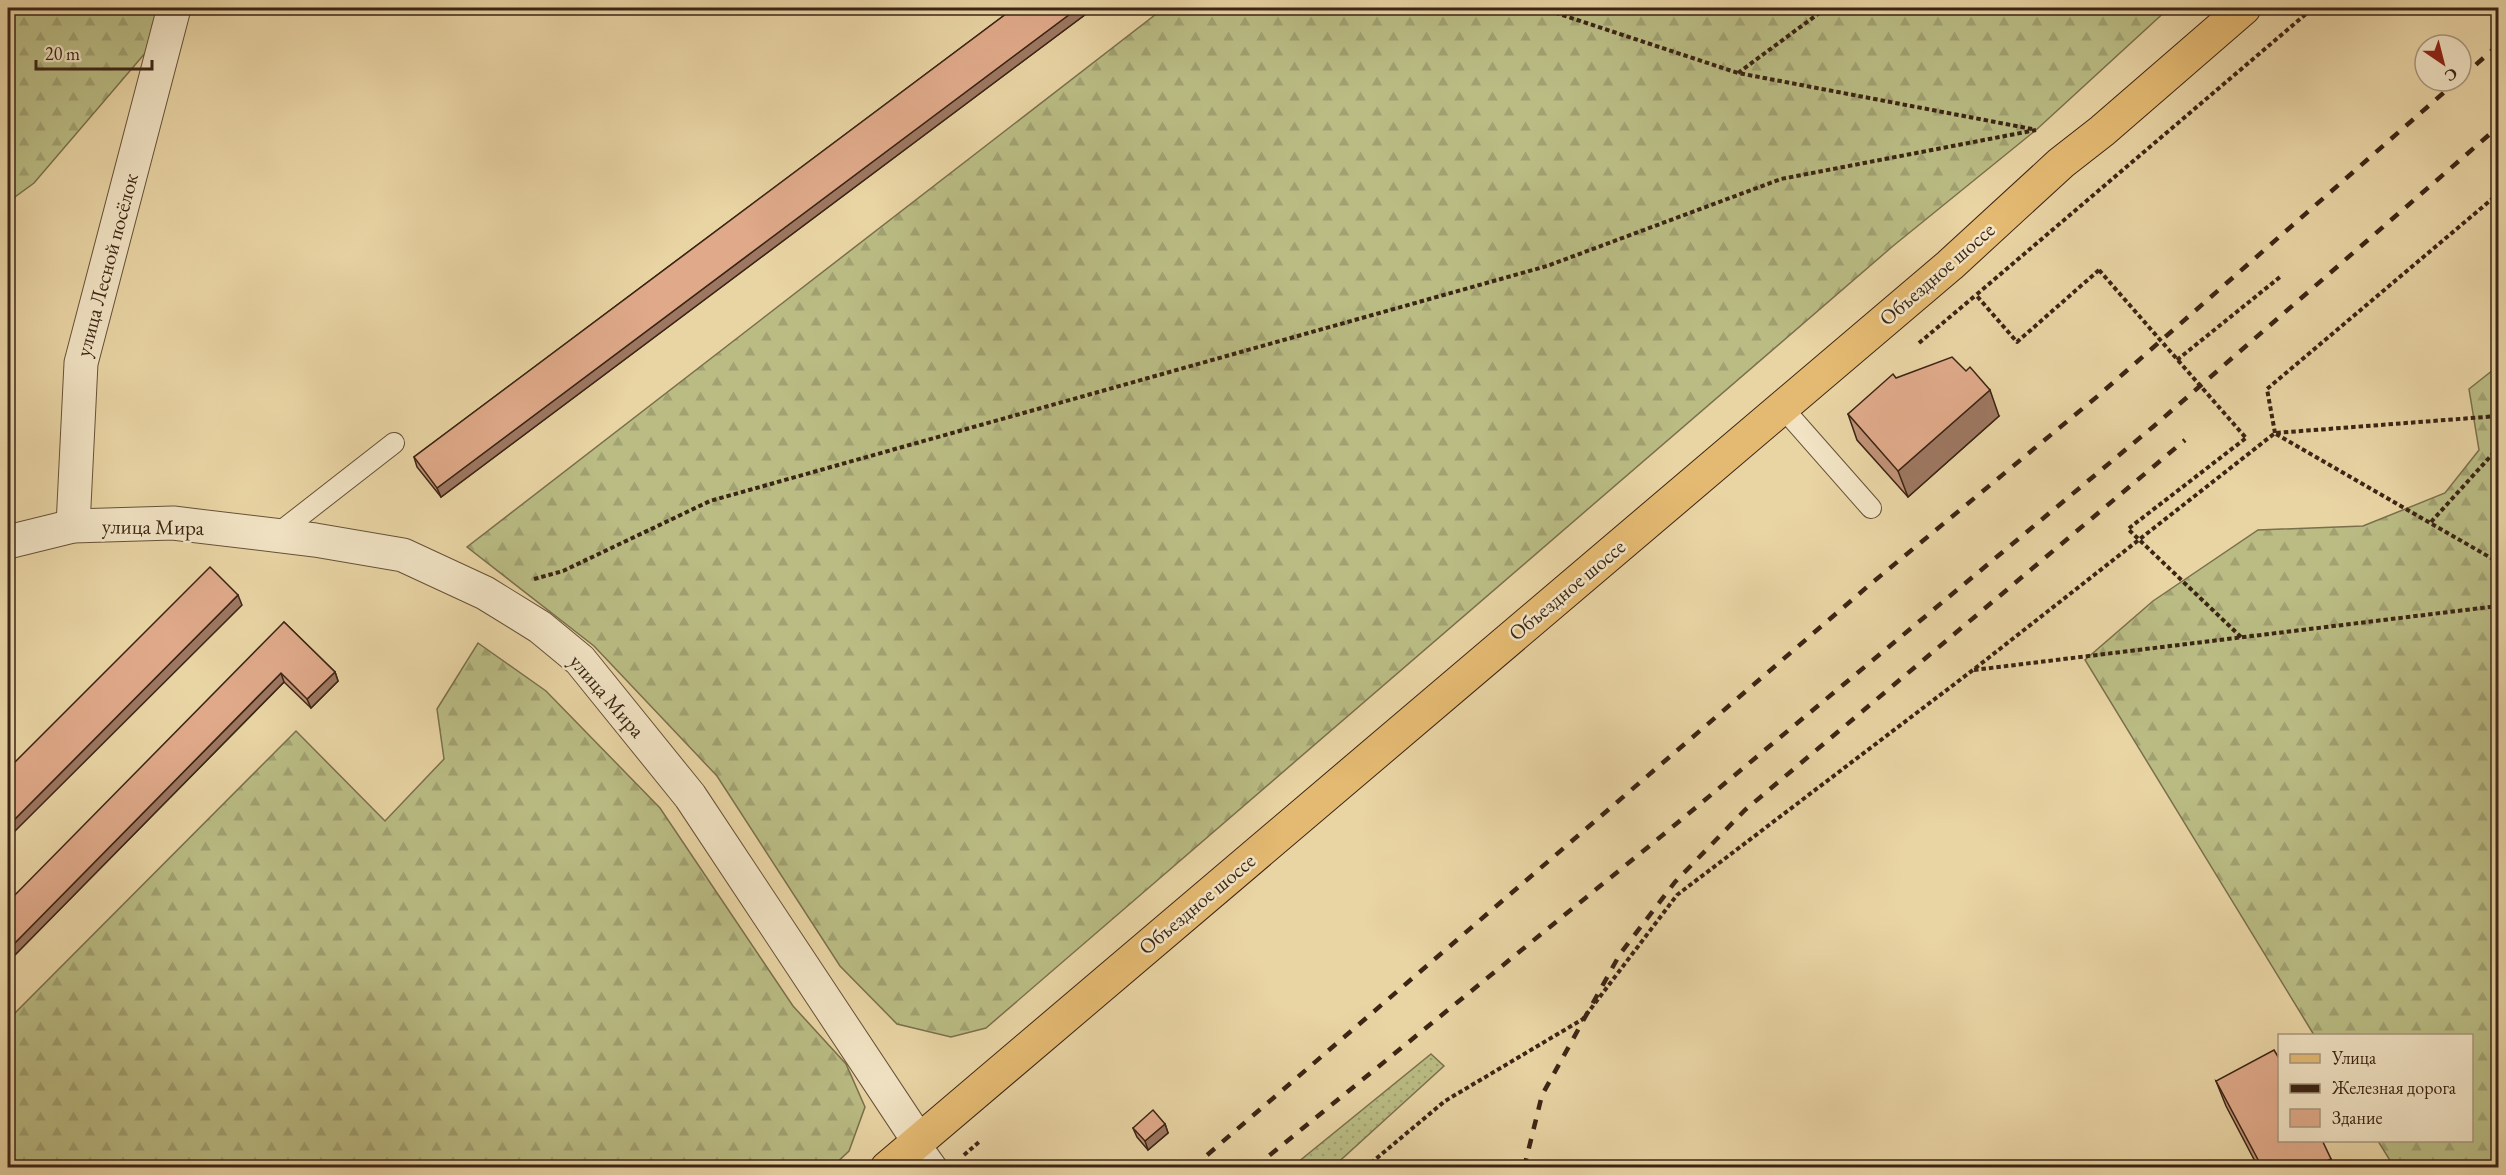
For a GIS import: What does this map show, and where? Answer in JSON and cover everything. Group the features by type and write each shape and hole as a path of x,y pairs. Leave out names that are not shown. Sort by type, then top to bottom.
{"main road":[{"name":"Объездное шоссе","path":"887,1167 1950,265 2061,163 2111,124 2244,8"}],"street":[{"name":"улица Лесной посёлок","path":"73,526 81,363 174,8"},
{"name":"улица Мира","path":"8,542 73,526 173,524 276,535 403,555 485,593 540,627 580,660 690,796 918,1140"}],"lane":[{"path":"1782,407 1871,508"},
{"path":"276,535 394,442"},
{"path":"918,1140 938,1167"}],"path":[{"path":"530,580 563,571 710,501 1547,267 1781,179 2036,130 1738,73 1541,8"},
{"path":"1738,73 1826,8"},
{"path":"2241,637 2128,529 2246,438 2099,270 2017,342 1976,295 2313,8"},
{"path":"2275,434 2267,389 2499,194"},
{"path":"2177,360 2280,277"},
{"path":"1365,1167 1445,1101 1583,1019 1677,895 1973,670 2275,434 2499,416"},
{"path":"2275,434 2499,562"},
{"path":"2432,522 2499,448"},
{"path":"1973,670 2499,606"}],"green space":[{"path":"8,8 191,8 170,24 34,183 8,202"},
{"path":"1164,8 2169,8 2036,130 1893,246 986,1028 951,1037 897,1024 840,966 717,776 594,646 467,547"},
{"path":"2498,366 2498,1167 2394,1167 2379,1142 2473,1142 2473,1034 2313,1034 2085,660 2153,601 2258,530 2363,526 2445,493 2479,450 2469,389"},
{"path":"478,643 546,691 660,808 793,1006 846,1064 865,1107 849,1151 831,1168 8,1167 8,1020 296,731 385,821 444,759 437,709"},
{"path":"1431,1054 1444,1066 1333,1167 1292,1167"}],"building":[{"path":"1014,8 1078,8 437,488 414,457"},
{"path":"1952,357 1966,371 1970,367 1990,390 1898,471 1848,414 1893,374 1896,378"},
{"path":"210,567 238,595 8,826 8,769"},
{"path":"284,622 335,672 307,699 281,673 8,950 8,902"},
{"path":"2274,1050 2278,1057 2278,1142 2323,1142 2331,1159 2315,1167 2262,1167 2216,1081"},
{"path":"1153,1110 1165,1124 1145,1141 1133,1128"}],"railway":[{"path":"2473,67 2498,45"},
{"path":"1192,1168 1867,587 2099,395 2443,93"},
{"path":"1254,1168 1664,834 2154,426 2498,127"},
{"path":"1524,1168 1542,1095 1620,954 1675,882 1745,810 2185,440"}]}
